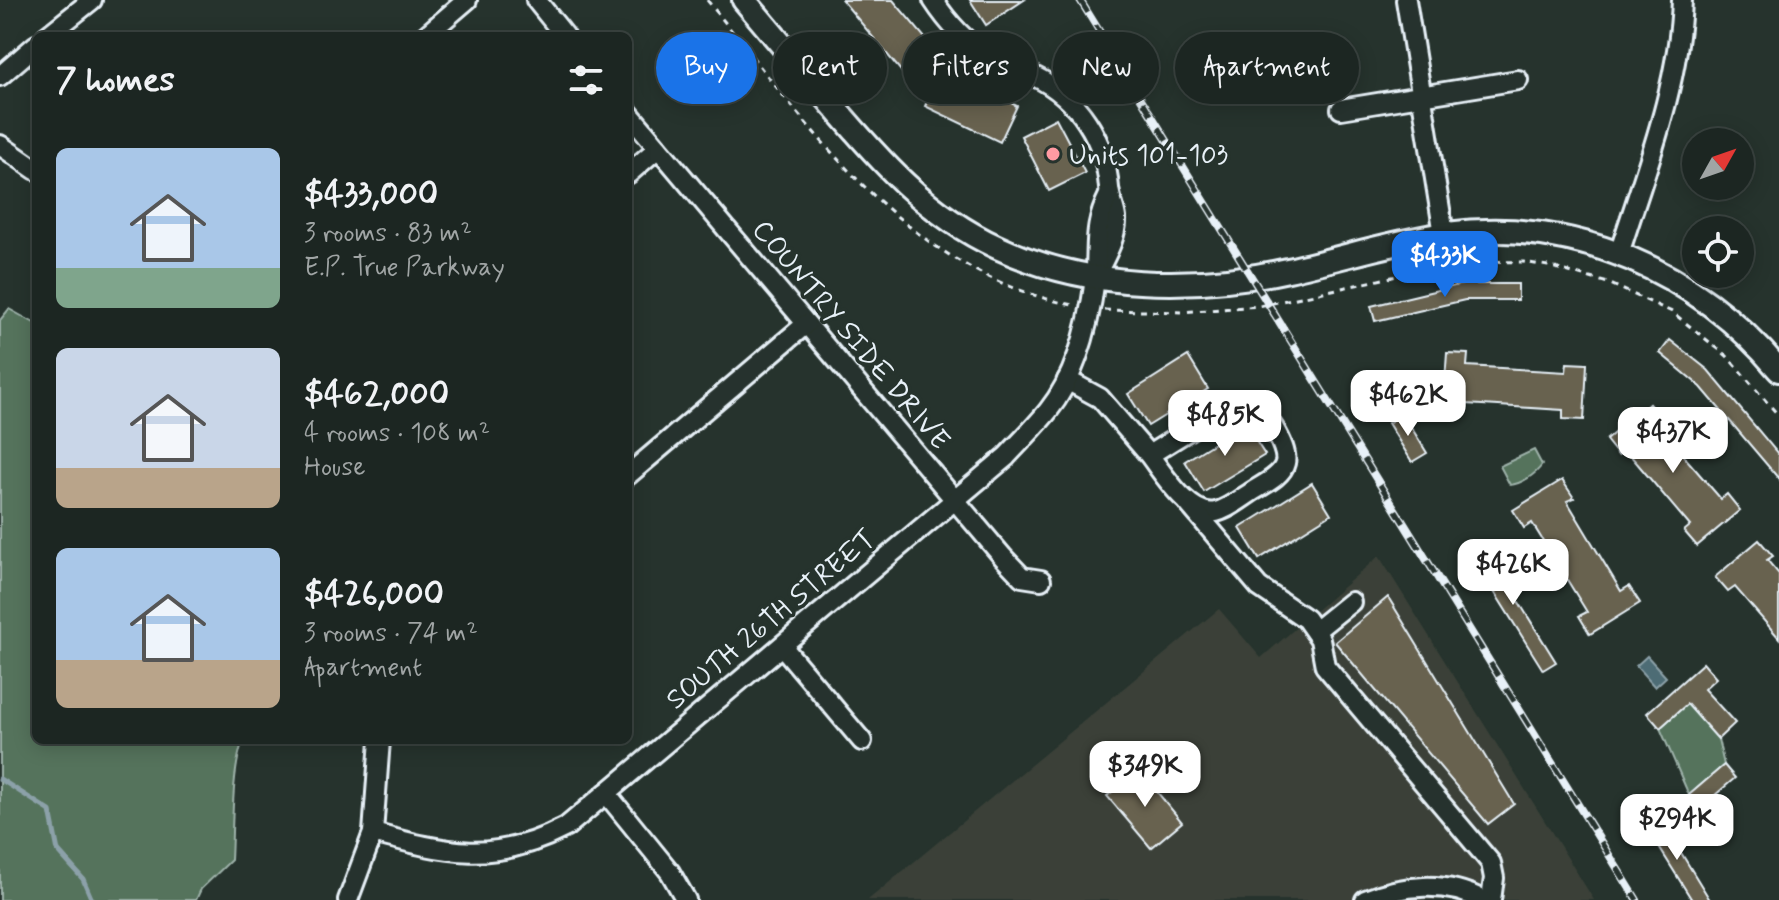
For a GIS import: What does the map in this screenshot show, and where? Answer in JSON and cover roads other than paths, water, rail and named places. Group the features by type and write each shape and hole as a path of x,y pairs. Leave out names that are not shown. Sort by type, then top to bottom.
{"main road":[{"path":"744,0 874,153 928,205 1000,249 1095,277 1148,283 1215,281 1283,271 1444,234 1482,231 1525,233 1565,239 1619,254 1667,275 1726,316 1776,361"}],"street":[{"path":"52,32 92,0"},
{"path":"430,32 467,0"},
{"path":"536,0 562,32"},
{"name":"SOUTH 26TH STREET","path":"373,833 425,848 473,854 537,842 566,827 1006,457 1049,410 1067,380 1084,336 1095,277 1099,214 1109,195 1108,173 1096,136 1070,101 1053,86 991,58 971,44 954,28 933,0"},
{"path":"1406,0 1444,234"},
{"path":"1619,254 1672,84 1682,0"},
{"path":"0,76 32,48"},
{"path":"1341,109 1518,80"},
{"name":"COUNTRY SIDE DRIVE","path":"632,117 1022,577 1041,580"},
{"path":"0,145 32,167"},
{"path":"632,171 658,148"},
{"path":"632,472 806,324"},
{"path":"1067,380 1100,398 1259,587 1297,610 1315,631 1320,639 1325,666 1491,863 1494,878 1491,900"},
{"path":"1149,455 1236,401 1249,402 1266,417 1286,455 1282,470 1218,512 1199,511 1188,503"},
{"path":"1315,631 1351,602"},
{"path":"782,646 862,741"},
{"path":"348,900 373,833 380,744"},
{"path":"606,793 670,872 686,900"},
{"path":"1365,900 1387,891 1416,886 1436,887 1482,900"}],"water":[{"path":"1647,656 1666,677 1655,687 1636,666"}],"waterway":[{"path":"0,779 50,811 58,851 83,879 92,900"}],"railway":[{"path":"1080,0 1637,900"}],"place":[{"name":"Units 101-103","path":"1053,154"}]}
